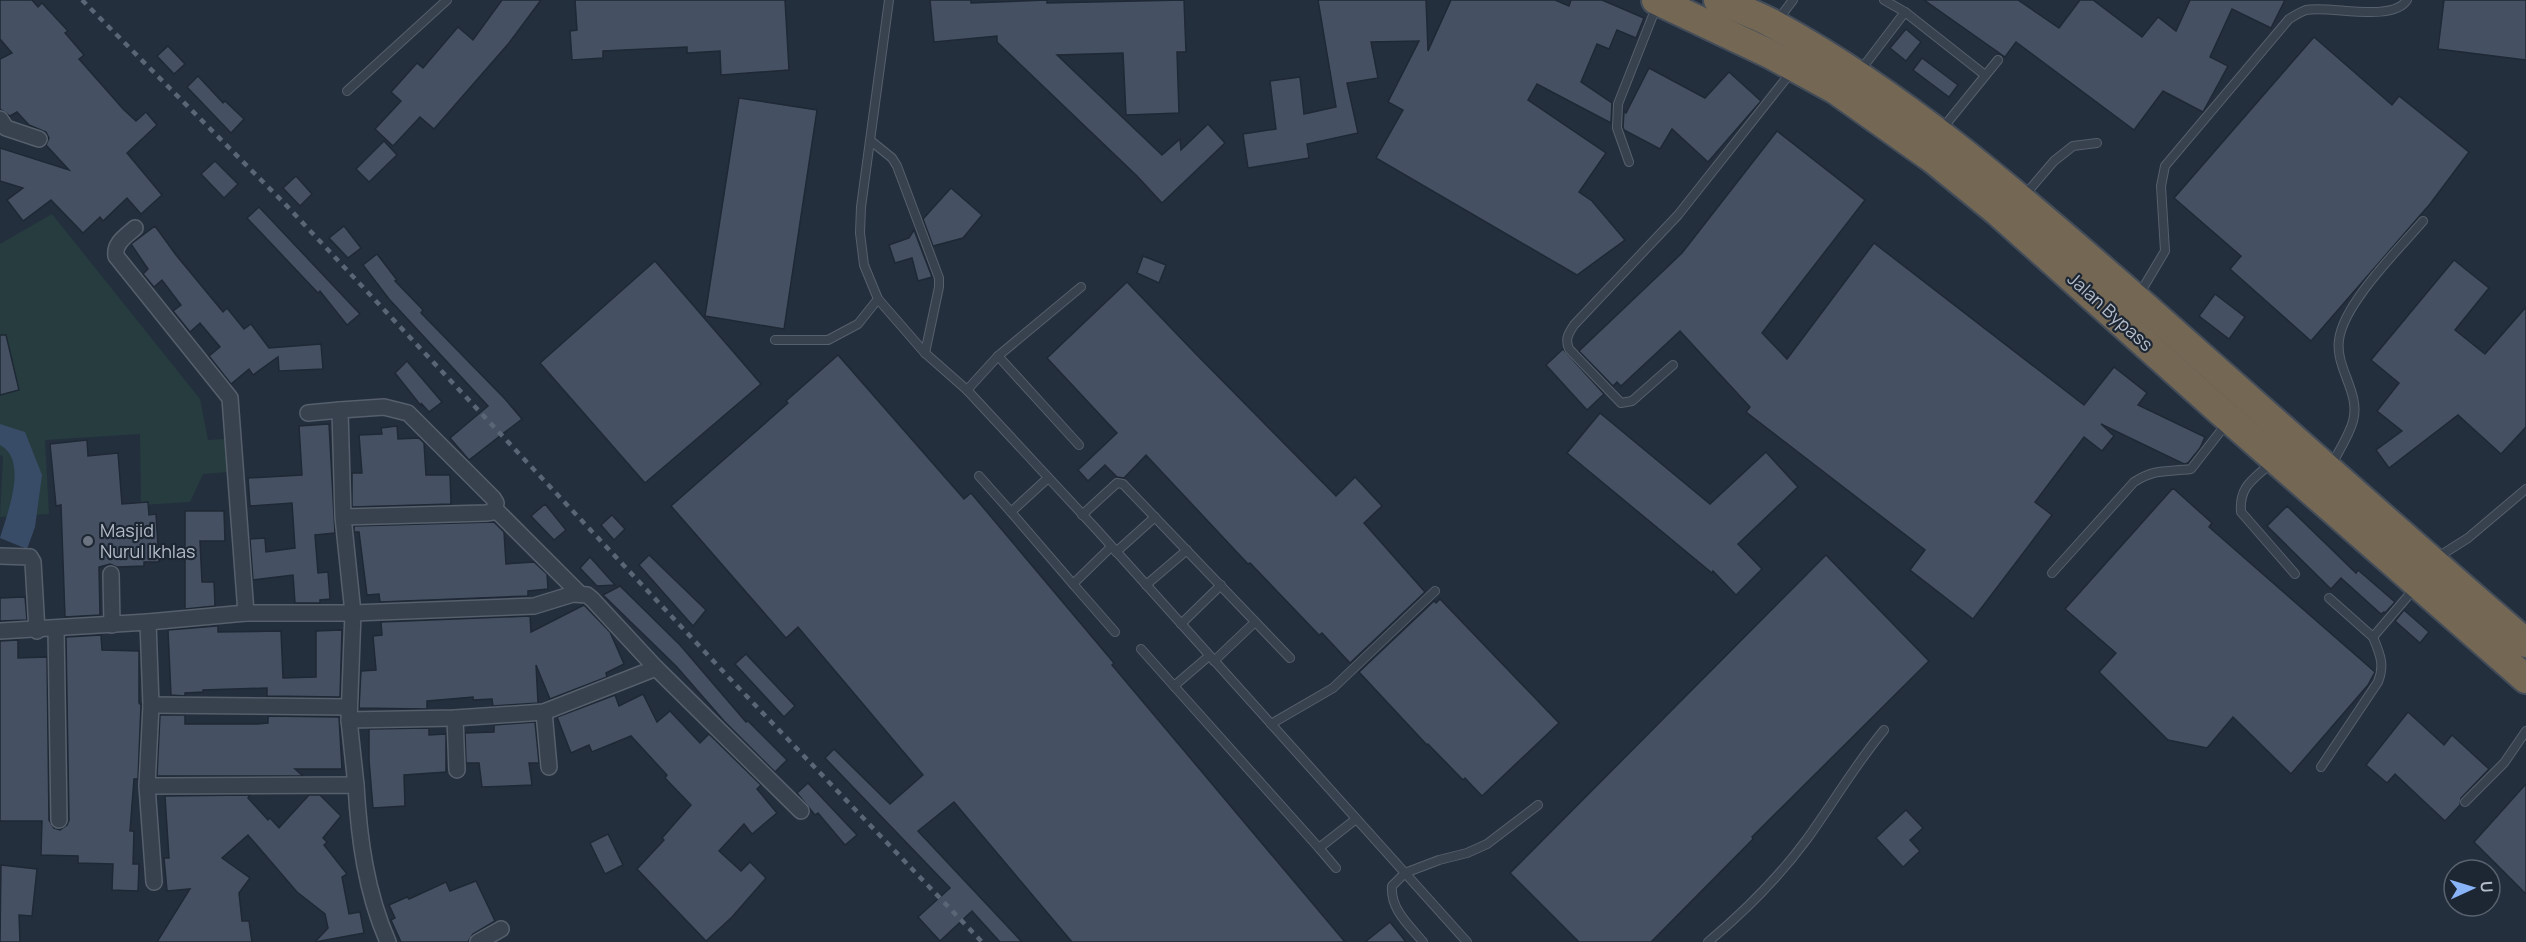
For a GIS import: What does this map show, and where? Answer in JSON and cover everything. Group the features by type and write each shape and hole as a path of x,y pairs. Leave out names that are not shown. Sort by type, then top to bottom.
{"highway":[{"name":"Jalan Bypass","path":"1718,0 1774,24 1858,75 1940,132 2021,199 2329,470 2526,679"},
{"name":"Jalan Bypass","path":"1658,1 1795,67 1852,101 1942,167 1998,212 2276,459 2425,572 2526,643"}],"street":[{"path":"0,119 6,128 39,140"},
{"path":"135,228 117,244 116,256 230,398 246,613"},
{"path":"308,413 384,407 408,413 494,498 495,509 580,594"},
{"path":"340,410 343,517 353,613 349,713 362,855 379,921 388,942"},
{"path":"343,517 486,513 493,512 495,509"},
{"path":"0,556 30,557 33,562 37,631"},
{"path":"111,574 112,625"},
{"path":"0,631 37,631 246,613 353,613 534,606 580,594 592,598 656,668 801,811"},
{"path":"148,622 151,705 147,786 153,882"},
{"path":"56,629 59,820"},
{"path":"151,705 455,718 544,712 656,668"},
{"path":"544,712 549,767"},
{"path":"455,718 457,770"},
{"path":"147,786 356,784"},
{"path":"477,942 501,929"}],"lane":[{"path":"347,91 447,0"},
{"path":"889,0 872,141 861,207 860,233 864,265 878,299 925,353 967,390 1114,549 1467,942"},
{"path":"1774,24 1793,0"},
{"path":"1884,0 1905,12 1985,75"},
{"path":"2136,299 2165,251 2161,186 2165,166 2289,19 2303,11 2316,9 2378,12 2394,9 2407,0"},
{"path":"1629,162 1617,128 1618,104 1658,1"},
{"path":"1858,75 1905,12"},
{"path":"1940,132 1998,60"},
{"path":"1673,365 1632,401 1621,403 1569,349 1567,335 1678,215 1795,67"},
{"path":"872,141 892,158 897,166 939,278 925,353"},
{"path":"2021,199 2054,160 2073,146 2097,143"},
{"path":"2329,470 2354,420 2351,392 2339,361 2339,340 2344,319 2374,278 2423,222"},
{"path":"967,390 998,356 1081,287"},
{"path":"775,340 828,340 858,324 878,299"},
{"path":"998,356 1078,445"},
{"path":"2052,573 2134,482 2148,474 2164,470 2192,469 2230,419"},
{"path":"2276,459 2244,489 2240,499 2241,512 2295,574"},
{"path":"979,476 1115,632"},
{"path":"1011,512 1048,478"},
{"path":"1082,515 1117,483 1123,484 1290,658"},
{"path":"2373,637 2425,572 2526,489"},
{"path":"1073,584 1155,517"},
{"path":"1146,585 1187,550"},
{"path":"1181,624 1221,585"},
{"path":"1271,724 1333,688 1435,591"},
{"path":"2321,767 2378,682 2382,671 2381,657 2373,637 2329,598"},
{"path":"1174,686 1255,622"},
{"path":"1141,649 1336,868"},
{"path":"1708,942 1737,918 1799,849 1831,806 1856,765 1884,730"},
{"path":"2465,802 2504,763 2526,731"},
{"path":"1423,942 1394,907 1391,897 1392,886 1405,873 1438,860 1467,853 1487,844 1538,805"},
{"path":"1319,848 1356,819"}],"green space":[{"path":"52,214 200,399 208,440 240,438 242,471 203,474 190,502 141,505 140,434 45,440 49,514 0,517 3,456 0,455 0,244"}],"water":[{"path":"0,424 25,432 42,475 35,527 27,549 0,538 11,502 15,475 9,452 0,445"}],"building":[{"path":"0,0 32,0 38,7 42,3 68,31 65,33 84,55 79,59 124,110 136,121 146,112 157,125 127,153 162,195 141,214 127,198 103,221 100,217 83,233 51,200 23,221 7,200 23,188 0,181 0,148 69,170 46,145 49,138 46,132 29,125 17,112 10,116 0,109 0,59 12,53 0,39"},
{"path":"502,0 541,0 509,43 434,129 420,117 393,146 375,129 401,101 391,92 417,63 423,68 458,27 473,40"},
{"path":"575,0 785,0 789,70 721,75 720,51 687,53 687,47 603,51 603,58 572,60 570,31 577,30"},
{"path":"930,0 971,0 971,3 1047,0 1047,3 1184,0 1186,52 1177,52 1179,113 1126,115 1123,53 1057,55 1162,155 1180,139 1181,150 1208,124 1225,143 1162,203 1137,176 997,42 997,36 934,42"},
{"path":"1318,0 1426,0 1428,51 1451,0 1555,0 1569,6 1571,0 1602,0 1644,18 1636,38 1617,30 1609,49 1597,44 1581,82 1612,103 1611,123 1537,84 1528,100 1606,153 1579,192 1592,201 1625,240 1577,275 1376,158 1403,110 1388,102 1419,41 1371,42 1378,78 1347,83 1358,133 1307,144 1309,158 1248,168 1243,134 1276,129 1270,81 1300,77 1304,114 1336,107"},
{"path":"1924,0 2018,0 2059,28 2080,0 2093,0 2142,37 2158,17 2176,31 2190,0 2285,0 2271,28 2232,9 2210,57 2228,66 2203,112 2163,91 2134,130 2016,42 2005,57"},
{"path":"2444,0 2526,0 2526,60 2438,49"},
{"path":"1906,29 1921,42 1906,61 1890,48"},
{"path":"2314,37 2392,105 2399,96 2469,152 2430,204 2311,341 2230,269 2241,256 2174,198"},
{"path":"168,46 185,64 174,74 157,56"},
{"path":"1922,58 1958,85 1949,97 1913,70"},
{"path":"1649,68 1705,98 1729,72 1761,101 1708,162 1672,129 1660,149 1624,130 1623,127 1624,111 1626,113"},
{"path":"198,76 223,103 225,101 244,119 231,133 187,87"},
{"path":"739,98 817,110 784,329 705,316"},
{"path":"1777,131 1865,200 1762,333 1787,359 1874,243 2084,405 2114,367 2147,393 2138,405 2205,437 2200,448 2188,463 2184,464 2101,424 2114,436 2102,451 2084,437 2035,502 2052,515 1973,619 1910,570 1925,550 1746,412 1750,407 1680,331 1621,386 1617,382 1613,386 1579,351 1682,253"},
{"path":"384,141 397,155 369,182 356,169"},
{"path":"215,161 238,184 224,198 201,174"},
{"path":"296,176 312,194 300,206 283,188"},
{"path":"951,188 982,215 963,238 933,246 923,219"},
{"path":"259,207 360,314 347,325 320,291 318,293 247,218"},
{"path":"155,226 223,312 227,308 244,329 251,324 269,348 321,344 323,369 279,371 278,357 253,375 249,369 231,384 209,356 220,347 200,323 190,332 173,311 181,305 162,280 154,287 143,274 148,269 131,244"},
{"path":"344,226 361,248 348,258 329,238"},
{"path":"914,230 932,277 918,281 912,258 895,263 889,245 909,238"},
{"path":"377,254 397,280 395,281 423,310 421,313 522,419 469,460 450,438 488,406 389,299 363,265"},
{"path":"1143,256 1166,265 1159,283 1137,273"},
{"path":"2454,260 2489,288 2455,330 2485,354 2526,307 2526,427 2501,454 2458,415 2389,468 2376,450 2402,431 2377,411 2399,383 2371,360"},
{"path":"655,261 761,384 645,483 540,363"},
{"path":"1127,282 1336,496 1355,477 1382,506 1364,523 1425,592 1350,663 1322,633 1319,635 1250,563 1248,564 1146,455 1124,478 1117,477 1105,465 1088,481 1078,470 1117,433 1047,358"},
{"path":"2215,294 2245,317 2229,339 2199,316"},
{"path":"0,335 6,335 19,390 0,395"},
{"path":"1563,349 1604,394 1587,410 1546,365"},
{"path":"838,355 964,499 971,493 1345,942 1072,942 954,802 918,831 1022,942 1000,942 972,911 940,941 918,917 950,888 825,758 834,749 890,804 923,775 798,627 786,638 671,506 788,403 786,401"},
{"path":"407,361 442,402 429,412 421,403 422,407 395,373"},
{"path":"1600,413 1710,504 1766,452 1798,487 1738,544 1762,569 1736,595 1713,571 1712,573 1567,453"},
{"path":"329,424 335,533 315,535 318,573 328,572 330,599 320,600 320,603 295,603 293,575 253,580 250,539 265,538 266,552 295,548 292,503 250,506 248,478 302,475 299,426"},
{"path":"397,426 398,439 419,438 424,443 426,475 450,475 451,504 352,507 352,473 362,473 359,435 382,434 381,428"},
{"path":"87,440 88,456 118,453 122,504 148,502 149,515 156,514 159,562 144,562 144,566 117,567 110,564 99,567 100,615 65,617 61,505 56,506 50,444"},
{"path":"2173,488 2212,523 2209,527 2375,672 2368,685 2291,774 2233,717 2207,748 2168,740 2099,672 2116,653 2065,609"},
{"path":"545,504 566,530 554,540 531,516"},
{"path":"2287,506 2356,573 2358,570 2395,602 2385,613 2381,614 2341,578 2331,589 2267,526"},
{"path":"185,511 224,511 225,541 200,541 202,582 214,582 215,606 185,609"},
{"path":"612,515 625,529 614,540 601,525"},
{"path":"494,522 504,532 506,564 534,562 547,574 548,589 528,591 528,596 380,602 379,594 367,595 359,532 354,532 354,526"},
{"path":"649,555 706,610 693,626 639,565"},
{"path":"1826,555 1929,661 1752,837 1753,839 1651,942 1579,942 1510,873"},
{"path":"590,557 615,585 597,586 580,568"},
{"path":"620,586 680,645 746,722 748,721 787,760 775,772 724,721 676,666 603,595"},
{"path":"25,597 27,620 0,621 0,598"},
{"path":"1440,599 1559,723 1482,796 1427,745 1359,672 1434,601 1436,603"},
{"path":"584,605 610,632 624,664 606,673 607,677 550,699 536,665 538,703 493,706 492,699 473,700 473,697 427,701 427,709 359,708 361,671 376,670 373,636 382,635 381,622 530,616 531,632"},
{"path":"2404,610 2429,632 2420,643 2395,621"},
{"path":"218,626 218,632 281,631 283,678 316,677 316,631 342,630 340,697 267,696 267,688 203,690 203,692 185,693 185,696 171,695 168,630"},
{"path":"101,635 102,650 139,651 139,703 141,705 138,779 134,779 130,831 134,831 133,864 139,864 138,891 112,890 113,864 78,863 78,856 41,855 42,821 0,821 0,641 18,640 18,658 47,657 49,820 54,828 60,830 67,825 69,820 66,637"},
{"path":"746,654 795,706 784,717 735,664"},
{"path":"643,694 657,722 670,711 700,743 709,734 761,785 757,789 777,813 752,834 744,824 719,851 741,871 750,862 766,878 732,917 706,941 637,869 664,840 662,838 691,805 665,778 667,775 631,736 592,752 589,745 571,753 557,717 615,695 619,706"},
{"path":"2408,712 2444,745 2452,735 2489,769 2461,798 2460,805 2445,821 2395,774 2387,783 2366,765"},
{"path":"160,715 185,715 185,724 268,723 268,716 339,717 342,769 295,769 303,776 157,776"},
{"path":"535,722 539,763 529,763 532,785 482,787 479,763 466,763 465,733 494,732 494,725"},
{"path":"429,728 429,735 446,734 446,772 404,775 405,806 373,808 369,729"},
{"path":"808,783 857,835 845,845 818,813 815,815 797,793"},
{"path":"2526,784 2526,894 2502,870 2502,858 2490,858 2474,842"},
{"path":"250,795 248,798 268,820 270,818 279,828 309,795 320,795 341,816 323,838 327,842 324,845 347,874 342,877 349,914 360,912 364,933 315,942 328,928 325,914 297,892 248,835 222,858 250,878 239,893 242,921 249,921 252,942 157,942 190,889 167,891 164,858 169,858 165,796"},
{"path":"1906,810 1923,828 1910,840 1920,851 1903,867 1876,838"},
{"path":"608,834 623,865 605,874 590,843"},
{"path":"1,865 37,869 32,916 19,915 20,942 0,942"},
{"path":"476,881 495,921 473,934 468,942 401,942 391,920 395,918 389,905 407,897 409,899 446,882 450,891"},
{"path":"1390,922 1406,942 1365,942"}],"railway":[{"path":"82,0 285,204 734,683 982,942"}],"place":[{"name":"Masjid Nurul Ikhlas","path":"88,541"}]}
